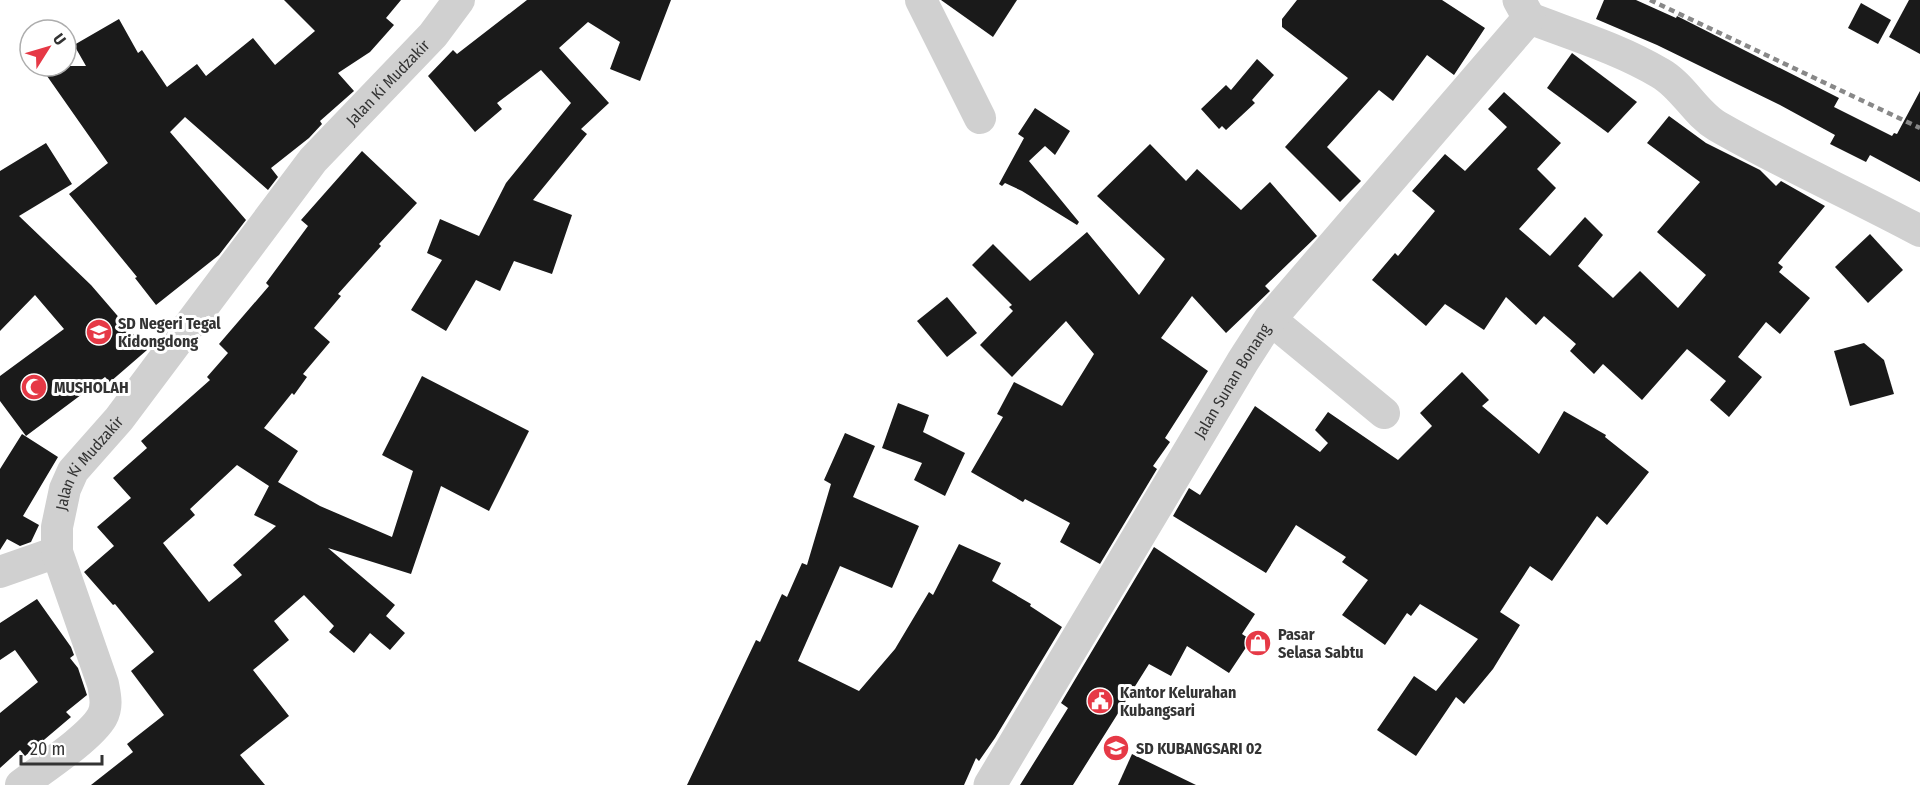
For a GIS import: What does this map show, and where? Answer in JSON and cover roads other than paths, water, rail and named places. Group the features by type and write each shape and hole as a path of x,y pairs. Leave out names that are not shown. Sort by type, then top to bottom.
{"street":[{"name":"Jalan Ki Mudzakir","path":"21,785 90,731 102,717 106,702 103,684 57,552 57,527 65,489 72,471 119,419 313,160 433,35 459,0"},
{"path":"921,0 980,118"},
{"path":"1524,9 1660,72 1679,86 1713,123 1770,156 1920,231"},
{"name":"Jalan Sunan Bonang","path":"990,785 1242,361 1270,319 1524,9"},
{"path":"1270,319 1384,413"},
{"path":"0,572 57,552"}],"railway":[{"path":"1650,0 1920,128"}],"place":[{"name":"SD Negeri Tegal Kidongdong","path":"99,332"},
{"name":"MUSHOLAH","path":"34,387"},
{"name":"Pasar Selasa Sabtu","path":"1258,643"},
{"name":"Kantor Kelurahan Kubangsari","path":"1100,701"},
{"name":"SD KUBANGSARI 02","path":"1116,748"}]}
